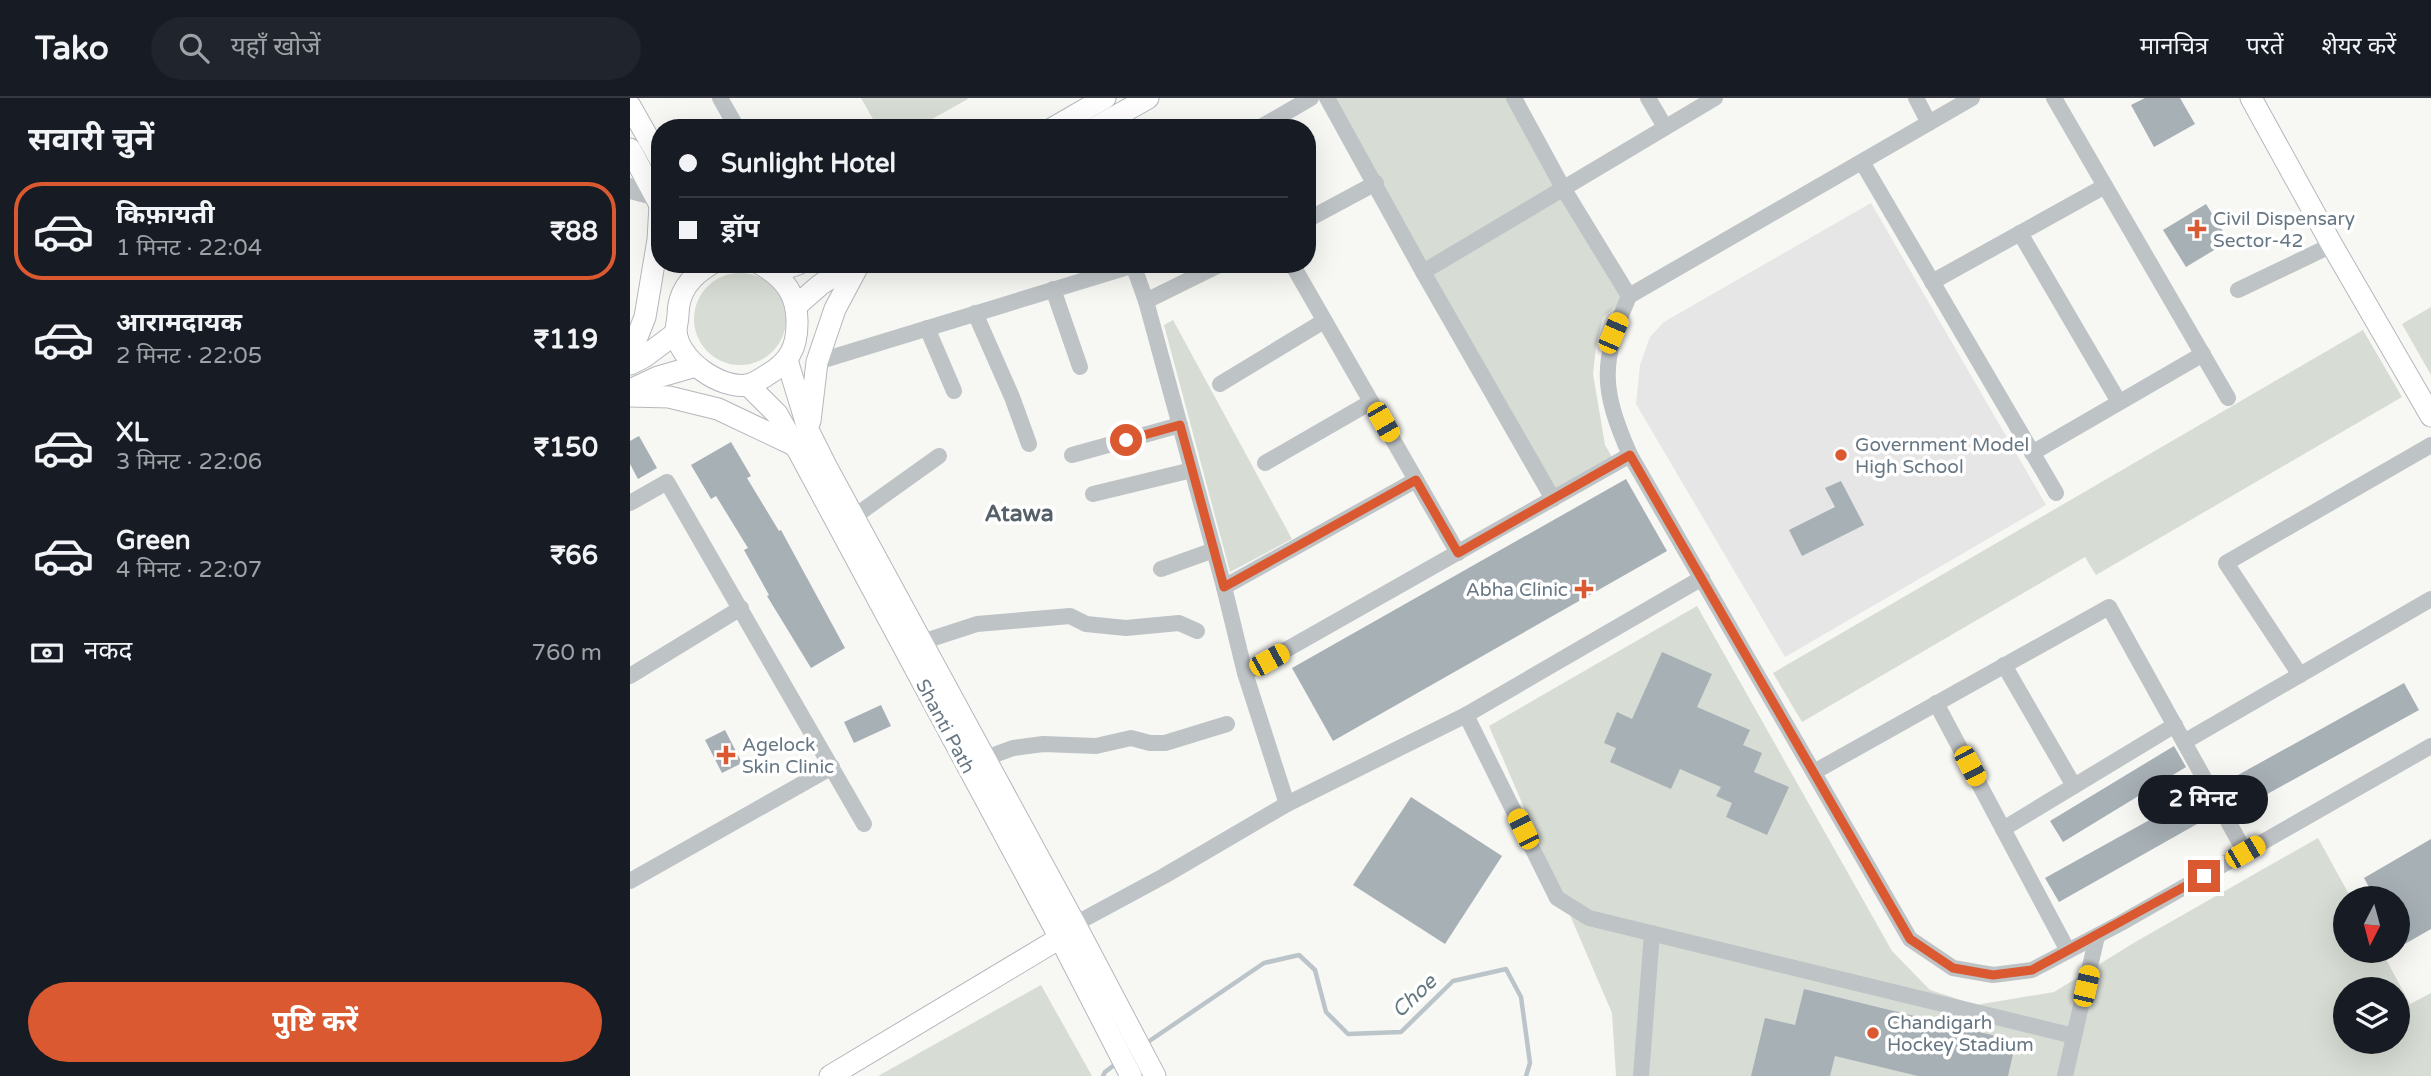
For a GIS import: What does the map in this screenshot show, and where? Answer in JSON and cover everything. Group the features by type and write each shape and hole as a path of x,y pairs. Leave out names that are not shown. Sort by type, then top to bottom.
{"main road":[{"path":"1069,119 1105,98"},
{"path":"1111,119 1148,98"},
{"path":"2251,98 2431,416"},
{"path":"630,106 651,143"},
{"path":"630,149 651,188"},
{"path":"630,355 645,317 652,273"},
{"path":"688,273 678,309 676,333 684,351 704,373 748,385 779,368 787,360 796,338 796,306 786,282 774,273"},
{"path":"796,306 838,273"},
{"path":"630,396 669,397 718,409 802,438 817,362 835,309 854,273"},
{"path":"630,364 676,333"},
{"name":"Shanti Path","path":"787,360 802,438 1068,931 1122,1012 1155,1076"},
{"path":"630,390 658,377 696,366"},
{"name":"Shanti Path","path":"748,385 802,438"},
{"path":"830,1076 1068,931"},
{"name":"Shanti Path","path":"1068,931 1102,1022 1131,1076"}],"street":[{"path":"720,98 732,119"},
{"path":"1275,119 1311,98"},
{"path":"1327,98 1553,499"},
{"path":"1514,98 1563,188 1629,296"},
{"path":"1648,98 1665,127"},
{"path":"1423,272 1715,98"},
{"path":"1916,98 1929,123"},
{"path":"1972,98 1629,296 1613,333 1607,365 1609,401 1630,455 1910,939 1953,968 1993,975 2032,970 2097,936 2431,746"},
{"path":"2054,98 2228,398"},
{"path":"1862,162 2056,493"},
{"path":"1316,215 1376,183"},
{"path":"630,186 634,192 651,199"},
{"path":"1932,282 2105,186"},
{"path":"2020,233 2119,402"},
{"path":"2238,290 2332,245"},
{"path":"817,362 1107,273"},
{"path":"1136,273 1180,425 1245,673 1287,804"},
{"path":"1146,301 1203,273"},
{"path":"1297,273 1458,553"},
{"path":"1053,289 1080,367"},
{"path":"975,313 1012,397 1029,444"},
{"path":"1220,384 1324,321"},
{"path":"927,328 954,391"},
{"path":"2032,453 2203,354"},
{"path":"1265,463 1371,402"},
{"path":"1072,455 1180,425"},
{"path":"2300,675 2226,563 2431,445"},
{"path":"1245,673 1630,455"},
{"path":"862,511 939,456"},
{"path":"1093,495 1192,470"},
{"path":"1224,587 1416,480"},
{"path":"630,503 667,482 864,824"},
{"path":"1161,569 1214,550"},
{"path":"1068,931 1287,804 1466,715 1702,578"},
{"path":"2184,743 2431,599"},
{"path":"1814,772 2109,607 2245,852"},
{"path":"630,676 741,608"},
{"path":"931,639 977,624 1070,616 1086,624 1126,628 1180,623 1197,631"},
{"path":"2004,666 2074,786"},
{"path":"1936,703 2068,951"},
{"path":"1466,715 1557,898 1589,918 2074,1036"},
{"path":"994,755 1013,748 1043,744 1096,746 1131,738 1164,743 1227,724"},
{"path":"2003,829 2175,725"},
{"path":"630,881 832,767"},
{"path":"1641,1076 1651,933"},
{"path":"2065,1076 2097,936"}],"shaded area":[{"path":"861,98 968,99 932,119 873,119"},
{"path":"1327,98 1514,98 1629,296 1603,317 1593,374 1605,445 1616,464 1553,499"},
{"name":"Government Model High School","path":"1871,203 2046,505 1785,657 1636,404 1640,365 1650,337 1664,322"},
{"path":"740,273 758,276 773,286 783,301 786,319 783,337 773,352 758,362 740,365 722,362 707,352 697,337 694,319 697,301 707,286 722,276"},
{"path":"2431,307 2431,375 2402,324"},
{"path":"1173,320 1292,539 1230,572 1164,325"},
{"path":"2363,330 2402,397 2096,575 2085,557 1802,722 1773,673"},
{"path":"1697,606 1892,951 1930,990 1976,1005 2054,992 2137,941 2318,838 2344,886 2333,886 2333,963 2388,963 2396,977 2333,977 2333,1054 2410,1054 2410,1004 2431,993 2431,1076 1616,1076 1612,1013 1489,726"},
{"path":"1041,985 1092,1076 878,1076"}],"building":[{"path":"2145,98 2180,98 2195,124 2154,147 2131,105"},
{"path":"2206,204 2229,241 2186,267 2163,230"},
{"path":"639,436 657,468 638,479 630,464 630,441"},
{"path":"731,442 751,476 747,478 779,531 781,530 845,648 811,668 767,596 769,595 744,550 748,548 716,496 711,499 691,465"},
{"path":"1626,479 1667,551 1333,741 1292,668"},
{"path":"1841,481 1864,525 1802,556 1789,530 1835,507 1825,488"},
{"path":"1662,652 1712,674 1697,707 1750,730 1743,745 1762,753 1754,772 1789,787 1767,835 1726,817 1732,803 1716,796 1721,787 1680,769 1671,789 1610,762 1616,748 1604,743 1617,712 1632,719"},
{"path":"2404,683 2419,710 2244,807 2229,780"},
{"path":"881,705 891,726 854,743 844,722"},
{"path":"725,730 742,763 722,773 705,740"},
{"path":"2174,746 2186,767 2063,842 2050,821"},
{"path":"2200,792 2213,815 2059,902 2045,878"},
{"path":"1411,797 1502,856 1445,944 1353,885"},
{"path":"2431,839 2431,929 2410,941 2410,886 2368,886 2364,878"},
{"name":"Chandigarh Hockey Stadium","path":"1804,989 2016,1041 2008,1076 1918,1076 1835,1056 1830,1076 1751,1076 1765,1018 1795,1025"}],"waterway":[{"name":"Choe","path":"1145,1044 1264,963 1299,955 1315,970 1326,1012 1348,1034 1401,1032 1453,981 1506,969 1521,997 1530,1063 1526,1076"},
{"name":"Choe","path":"1103,1076 1117,1063"}],"place":[{"name":"Civil Dispensary Sector-42","path":"2197,229"},
{"name":"Government Model High School","path":"1841,455"},
{"name":"Abha Clinic","path":"1584,589"},
{"name":"Agelock Skin Clinic","path":"726,755"},
{"name":"Chandigarh Hockey Stadium","path":"1873,1033"}],"district":[{"name":"Atawa","path":"1019,513"}],"route":[{"path":"1126,440 1180,425 1224,587 1416,480 1458,553 1630,455 1910,939 1953,968 1993,975 2032,970 2204,876"}]}
